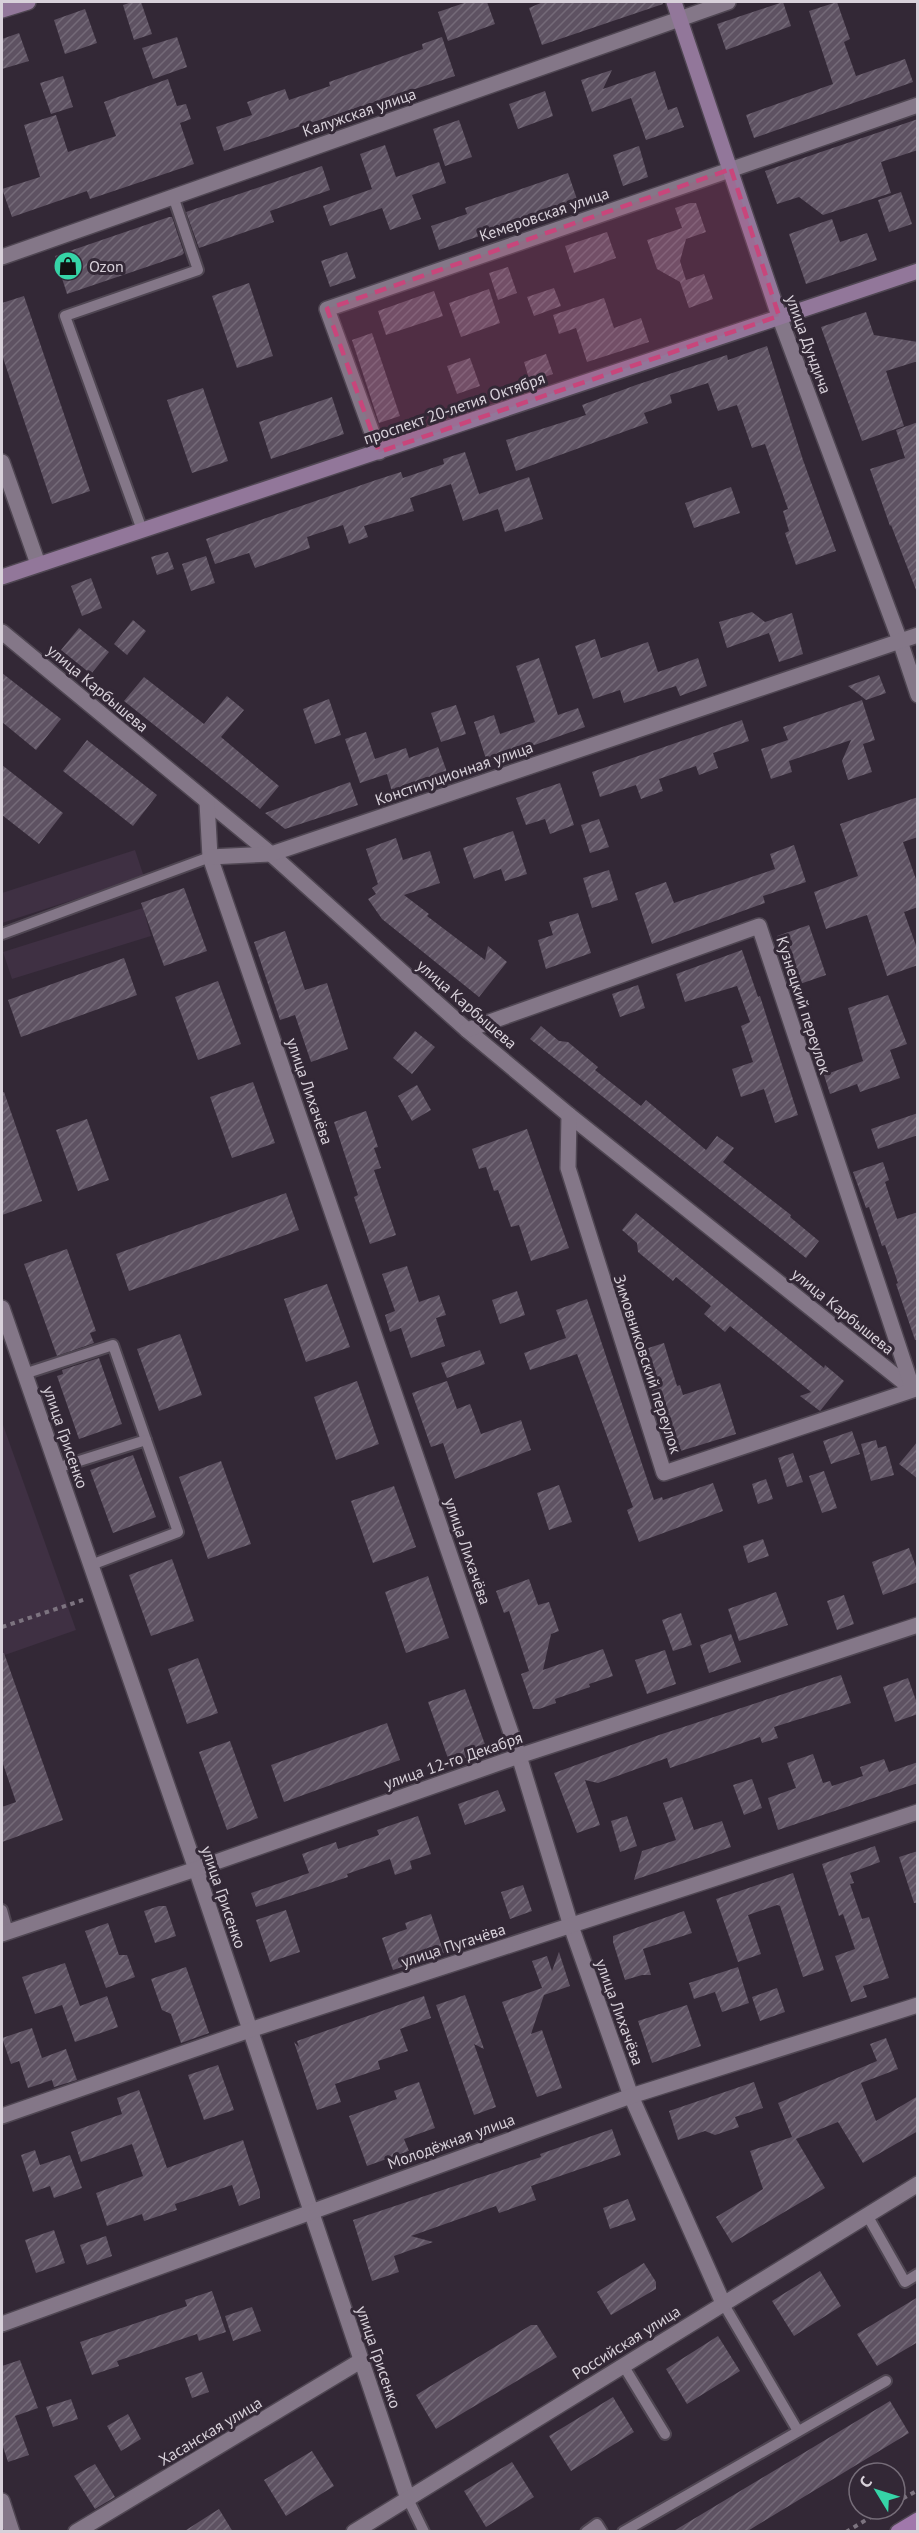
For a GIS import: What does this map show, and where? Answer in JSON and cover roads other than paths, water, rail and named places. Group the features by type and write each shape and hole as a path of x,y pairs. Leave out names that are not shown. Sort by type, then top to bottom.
{"main road":[{"path":"898,2532 918,2520"}],"street":[{"path":"2,10 28,2"},
{"name":"улица Дундича","path":"674,2 779,316 918,695"},
{"name":"Калужская улица","path":"2,257 728,2"},
{"name":"Кемеровская улица","path":"380,452 327,309 918,105"},
{"name":"проспект 20-летия Октября","path":"2,577 918,271"},
{"path":"2,462 38,564"},
{"name":"улица Карбышева","path":"2,632 271,854 467,1030 569,1115 915,1392"},
{"name":"Конституционная улица","path":"210,857 271,854 918,635"},
{"name":"улица Лихачёва","path":"207,802 210,857 519,1756 570,1926 631,2096 723,2303"},
{"name":"Кузнецкий переулок","path":"467,1030 759,926 915,1392"},
{"name":"Зимовниковский переулок","path":"569,1115 568,1168 664,1473 915,1392"},
{"name":"улица Грисенко","path":"2,1308 196,1869 310,2214 408,2499"},
{"name":"улица 12-го Декабря","path":"5,1933 519,1756 918,1625"},
{"name":"улица Пугачёва","path":"2,2116 250,2030 918,1812"},
{"name":"Молодёжная улица","path":"2,2324 631,2096 918,2005"},
{"name":"Российская улица","path":"354,2532 918,2184"},
{"name":"Хасанская улица","path":"76,2532 362,2360"},
{"path":"2,2501 12,2532"}],"lane":[{"path":"142,530 65,316 198,270 173,196"},
{"name":"Конституционная улица","path":"2,934 210,857"},
{"path":"24,1374 113,1345 178,1532 91,1565"},
{"path":"57,1468 146,1440"},
{"path":"2,1910 5,1933"},
{"path":"867,2215 905,2282 918,2274"},
{"path":"723,2303 798,2431"},
{"path":"623,2365 665,2434"},
{"path":"623,2532 886,2381"},
{"path":"408,2499 424,2532"},
{"path":"586,2532 597,2524 602,2532"}],"place":[{"name":"Ozon","path":"68,266"}]}
